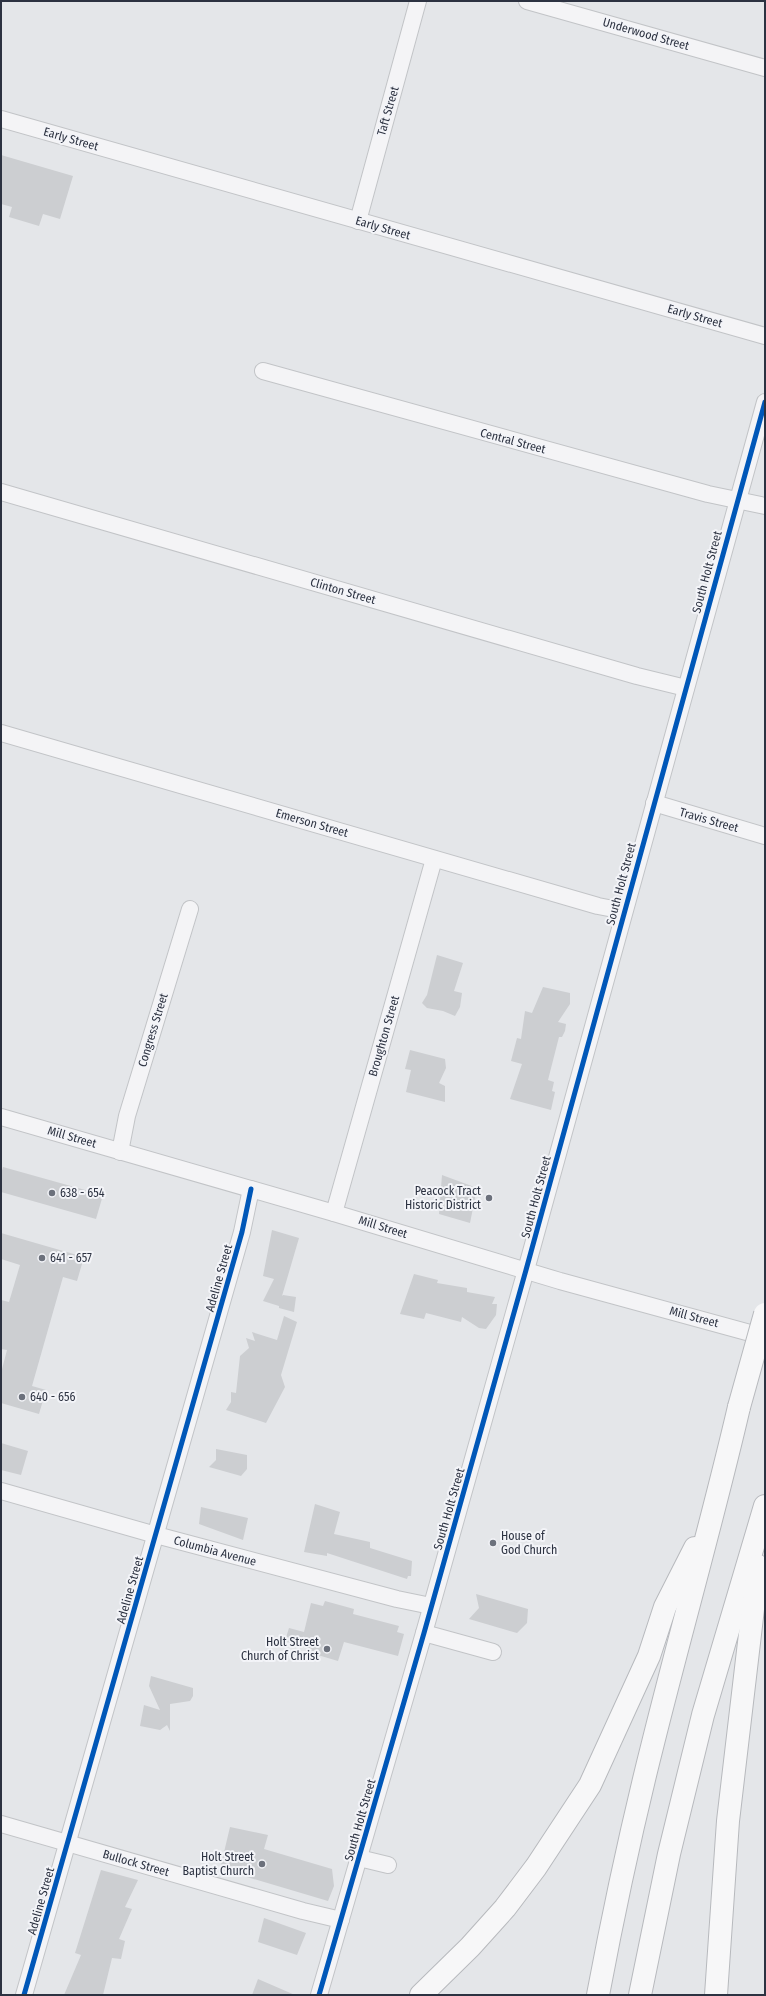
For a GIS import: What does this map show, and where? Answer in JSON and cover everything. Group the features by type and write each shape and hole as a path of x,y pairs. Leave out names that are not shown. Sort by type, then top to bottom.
{"highway":[{"path":"598,1995 638,1802 716,1505 739,1407 765,1314"},
{"path":"421,1995 470,1947 505,1908 536,1866 590,1784 649,1656 665,1607 716,1505"},
{"path":"716,1995 728,1821 765,1506"},
{"path":"640,1995 669,1854 703,1715 765,1506"}],"street":[{"name":"Taft Street","path":"358,221 418,1"},
{"name":"Underwood Street","path":"527,1 765,68"},
{"name":"Early Street","path":"1,119 765,336"},
{"name":"Central Street","path":"263,371 685,488 765,506"},
{"name":"South Holt Street","path":"319,1995 360,1858 526,1270 765,402"},
{"name":"Clinton Street","path":"1,492 637,676 686,688"},
{"name":"Emerson Street","path":"1,733 598,906 624,911"},
{"name":"Travis Street","path":"654,803 765,836"},
{"name":"Broughton Street","path":"334,1213 434,859"},
{"name":"Congress Street","path":"120,1152 127,1116 190,909"},
{"name":"Mill Street","path":"1,1117 526,1270 765,1337"},
{"name":"Adeline Street","path":"24,1995 242,1232 251,1189"},
{"name":"Columbia Avenue","path":"1,1491 156,1535 397,1599 431,1606"},
{"path":"424,1633 493,1652"},
{"name":"Bullock Street","path":"1,1824 303,1911 341,1920"},
{"path":"360,1858 388,1865"}],"building":[{"path":"1,155 73,176 60,219 43,214 39,226 9,217 12,207 1,204"},
{"path":"437,955 463,963 454,991 462,993 460,1007 455,1016 443,1011 427,1008 422,1003 427,995"},
{"path":"543,987 570,993 570,1004 558,1022 566,1024 565,1031 562,1037 559,1037 548,1080 554,1082 552,1091 555,1092 551,1110 510,1099 522,1064 511,1061 517,1038 521,1039 525,1011 532,1013"},
{"path":"410,1050 445,1059 446,1068 439,1083 445,1086 445,1102 406,1092 411,1070 405,1069"},
{"name":"638 - 654","path":"3,1167 103,1195 96,1219 1,1192 1,1174"},
{"path":"442,1175 477,1188 470,1223 439,1214"},
{"path":"272,1230 299,1238 282,1296 296,1297 294,1312 279,1308 279,1306 263,1301 274,1279 263,1276"},
{"path":"1,1233 84,1257 77,1281 63,1277 32,1386 46,1390 39,1414 1,1403 1,1373 7,1350 1,1349 1,1300 9,1302 20,1265 1,1259"},
{"path":"414,1274 438,1280 437,1283 467,1288 467,1292 495,1297 492,1304 497,1304 496,1315 486,1329 479,1328 462,1317 461,1322 426,1313 424,1319 400,1314"},
{"path":"284,1316 297,1322 281,1375 285,1387 266,1423 226,1410 231,1402 231,1392 236,1393 240,1356 249,1348 246,1338 255,1341 252,1332 277,1340"},
{"path":"1,1443 28,1451 21,1475 1,1470"},
{"path":"216,1449 247,1455 247,1469 241,1476 209,1467 216,1460"},
{"path":"315,1504 340,1512 334,1534 370,1542 370,1548 412,1561 411,1576 408,1576 407,1579 327,1553 327,1556 304,1552"},
{"path":"201,1507 248,1518 243,1540 199,1524"},
{"path":"476,1594 528,1609 527,1623 517,1633 469,1619 479,1608"},
{"path":"325,1601 354,1609 353,1614 399,1626 397,1632 404,1634 398,1656 344,1642 338,1661 311,1653 312,1649 285,1641 289,1628 304,1632 311,1603 323,1606"},
{"path":"151,1676 193,1688 193,1696 190,1701 170,1704 170,1731 167,1725 160,1730 140,1726 144,1705 160,1710 149,1686"},
{"path":"230,1827 268,1835 264,1849 332,1869 334,1886 328,1901 220,1869"},
{"path":"101,1870 138,1880 125,1907 132,1909 119,1939 125,1941 121,1959 112,1958 103,1995 64,1995 81,1955 75,1953"},
{"path":"264,1918 306,1933 297,1955 258,1942"},
{"path":"258,1979 295,1995 252,1995"}],"cycle path":[{"path":"319,1995 424,1633 526,1270 765,402"},
{"path":"24,1995 242,1232 251,1189"}],"place":[{"name":"638 - 654","path":"52,1193"},
{"name":"Peacock Tract Historic District","path":"489,1198"},
{"name":"641 - 657","path":"42,1258"},
{"name":"640 - 656","path":"22,1397"},
{"name":"House of God Church","path":"493,1543"},
{"name":"Holt Street Church of Christ","path":"327,1649"},
{"name":"Holt Street Baptist Church","path":"262,1864"}]}
